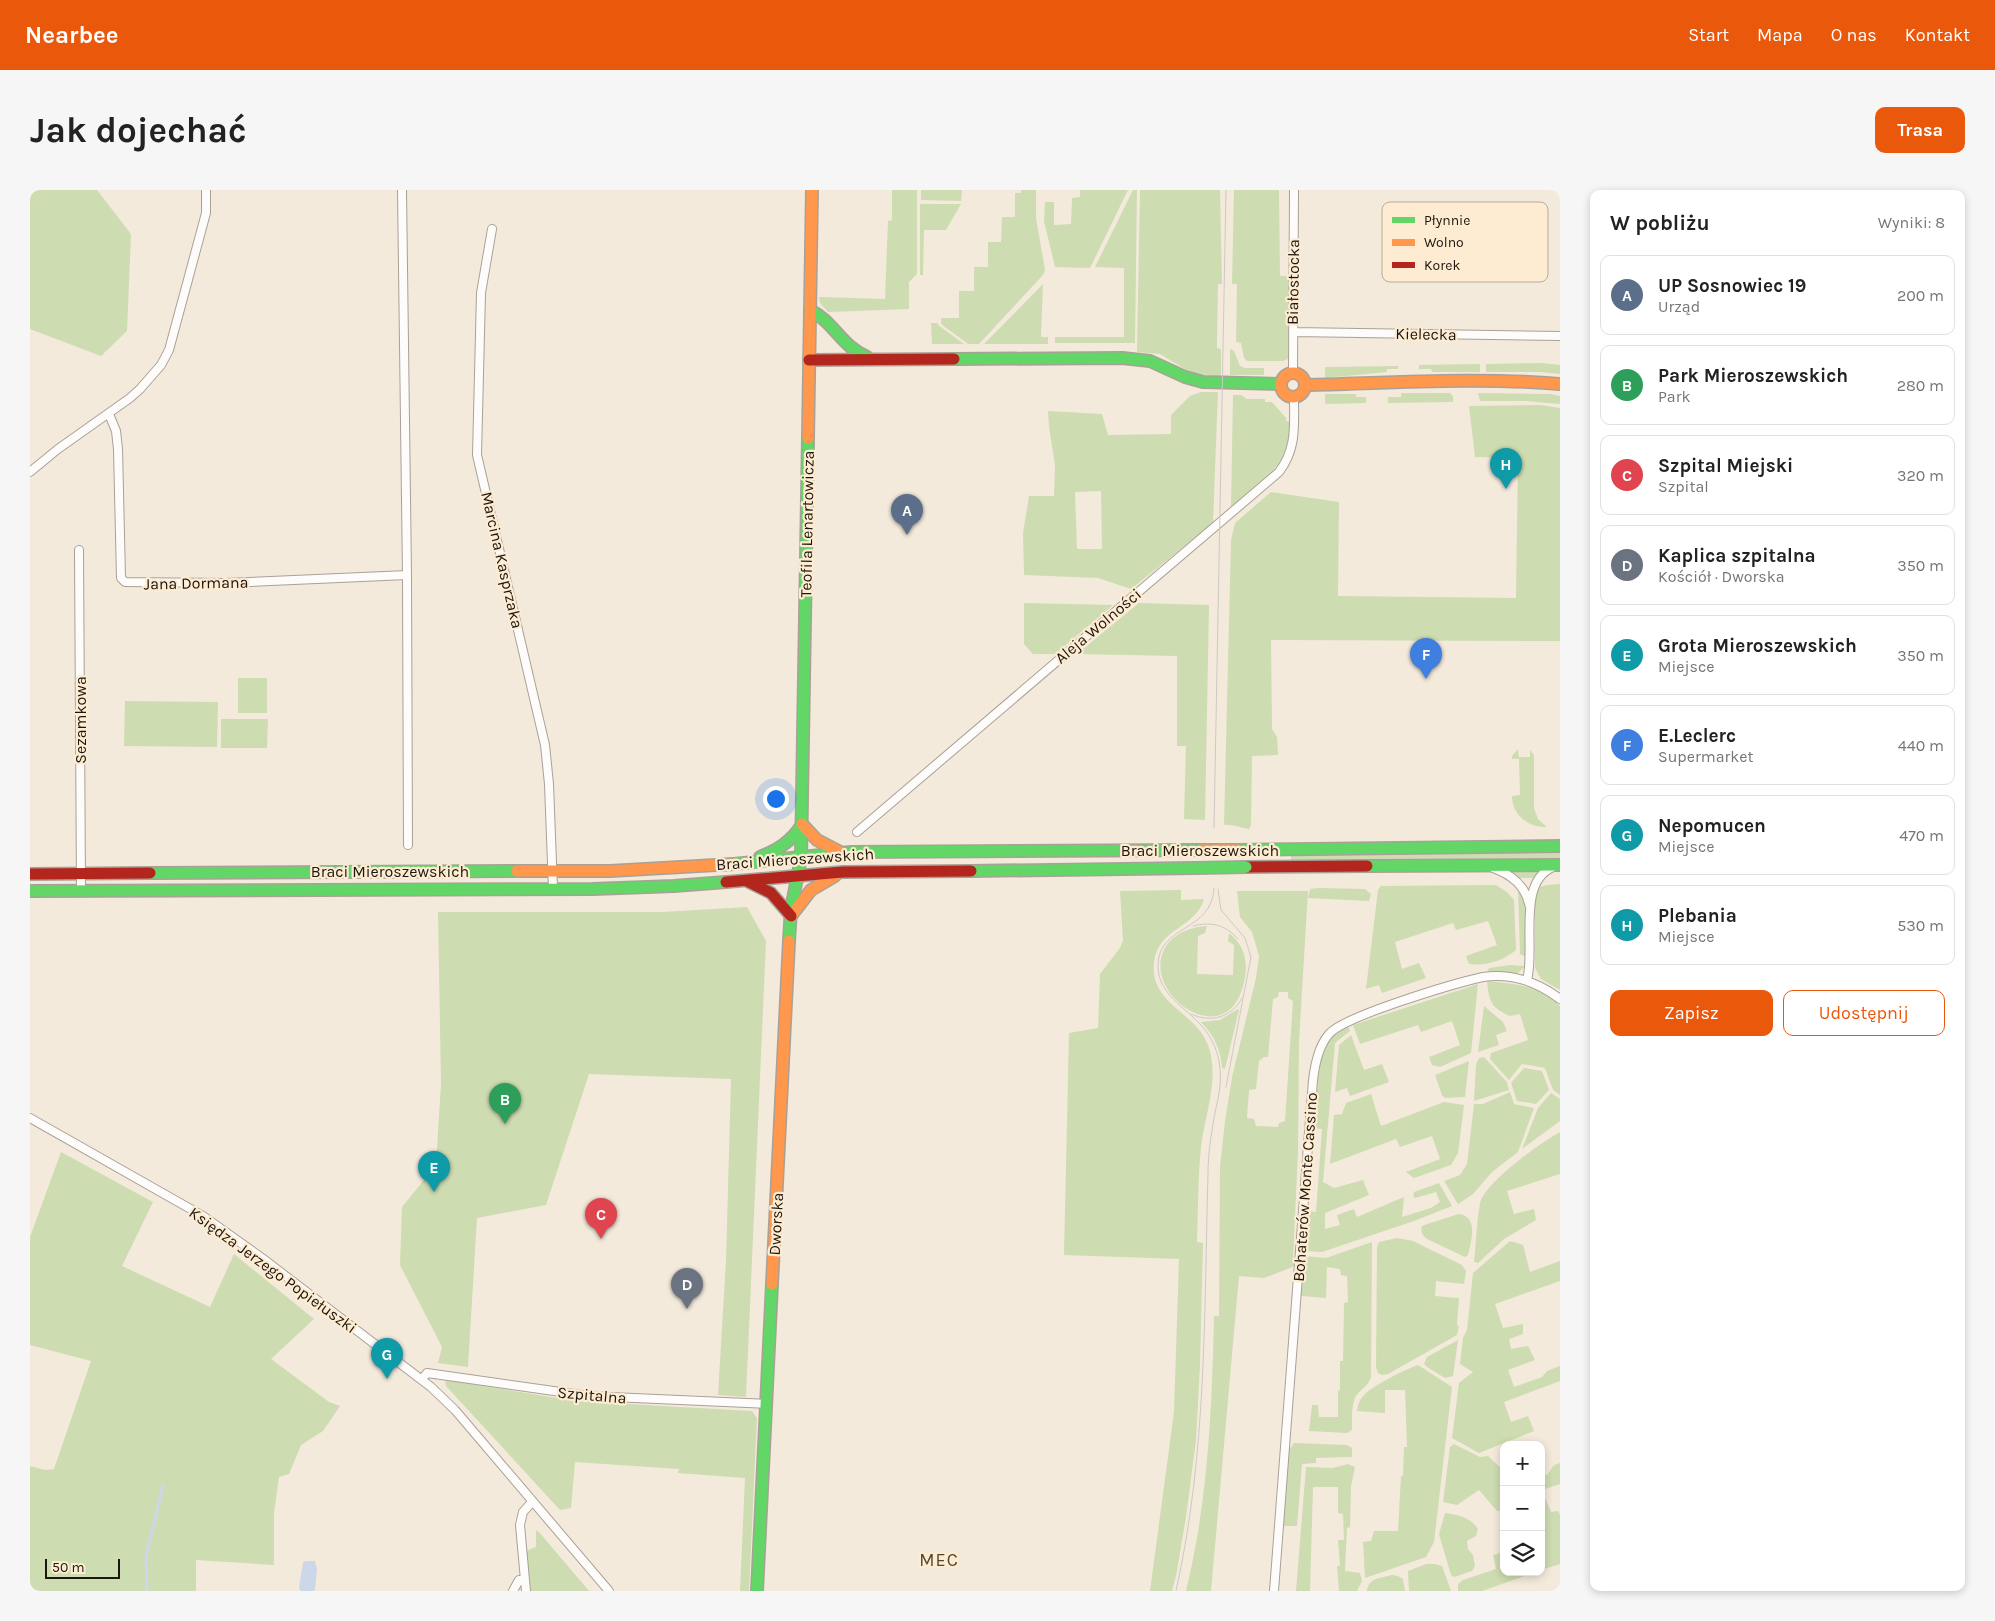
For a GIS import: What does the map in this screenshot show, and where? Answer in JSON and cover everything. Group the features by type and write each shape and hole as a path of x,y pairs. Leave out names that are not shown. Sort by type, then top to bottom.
{"main road":[{"name":"Teofila Lenartowicza","path":"801,858 812,190"},
{"path":"810,310 818,314 851,350 862,356 878,360"},
{"path":"809,360 1122,358 1150,361 1185,377 1203,382 1281,384"},
{"path":"1293,373 1303,378 1305,385 1303,392 1294,397 1283,392 1281,384 1285,376 1293,373"},
{"path":"1305,385 1456,382 1536,382 1560,384"},
{"path":"746,863 783,848 795,838 802,824 817,840 842,853"},
{"name":"Braci Mieroszewskich","path":"30,874 610,871 746,863 842,853 1560,846"},
{"path":"1264,850 1264,867"},
{"name":"Dworska","path":"757,1591 791,916 801,858"},
{"name":"Braci Mieroszewskich","path":"30,891 553,889 643,887 747,881 843,872 1560,864"},
{"path":"747,881 771,894 791,916 811,890 843,872"}],"street":[{"path":"30,472 140,389 161,364 169,350 206,213 206,190"},
{"path":"402,190 408,845"},
{"name":"Białostocka","path":"1293,373 1294,190"},
{"name":"Marcina Kasprzaka","path":"492,229 481,293 477,455 545,745 549,784 553,889"},
{"name":"Kielecka","path":"1292,332 1560,336"},
{"name":"Aleja Wolności","path":"857,832 1278,472 1286,463 1294,443 1294,397"},
{"name":"Jana Dormana","path":"109,414 116,431 118,449 121,578 126,582 226,583 407,575"},
{"name":"Sezamkowa","path":"80,550 81,891"},
{"path":"1527,980 1531,961 1530,908 1533,890 1538,878 1546,870 1560,864"},
{"path":"1486,865 1502,871 1517,882 1526,893 1530,908"},
{"name":"Bohaterów Monte Cassino","path":"1274,1591 1312,1085 1323,1043 1329,1034 1349,1021 1474,979 1501,977 1527,980 1541,986 1560,999"},
{"name":"Księdza Jerzego Popiełuszki","path":"30,1118 202,1216 262,1258 422,1379 455,1410 609,1591"},
{"name":"Szpitalna","path":"422,1379 427,1373 589,1396 767,1404"},
{"path":"526,1591 520,1525 523,1512 532,1502"},
{"path":"513,1591 519,1580 524,1580"}],"green space":[{"path":"30,190 97,190 131,234 127,331 101,356 30,329"},
{"path":"892,190 917,190 917,274 909,282 909,309 828,312 820,303 819,297 885,299 888,221 892,220"},
{"path":"921,190 962,190 961,201 921,200"},
{"path":"1021,190 1036,190 1036,218 1045,270 1043,275 979,344 968,344 941,324 941,318 959,318 959,291 974,291 974,267 988,267 988,242 1001,242 1002,217 1015,217 1015,193 1021,193"},
{"path":"1080,190 1128,190 1090,268 1055,267 1044,221 1045,202 1054,202 1054,225 1071,224 1072,198 1080,197"},
{"path":"1133,190 1137,190 1135,343 1055,343 1055,337 1124,337 1124,268 1095,267"},
{"path":"1140,190 1220,190 1222,284 1218,284 1217,348 1221,349 1221,376 1193,374 1160,354 1137,352"},
{"path":"1234,190 1279,190 1280,276 1289,276 1288,359 1283,361 1247,361 1244,358 1241,343 1236,342 1237,284 1232,284"},
{"path":"920,204 961,204 946,230 924,230 923,275 920,275"},
{"path":"1043,284 1041,337 1048,337 1048,344 984,344"},
{"path":"931,323 938,323 938,325 964,344 932,344"},
{"path":"1230,349 1234,351 1240,366 1245,368 1264,368 1264,375 1230,375"},
{"path":"1542,363 1560,365 1560,374 1486,372 1486,364"},
{"path":"1480,364 1480,372 1432,372 1431,369 1419,369 1419,365"},
{"path":"1398,366 1398,369 1387,369 1387,372 1325,378 1325,367"},
{"path":"1201,392 1218,392 1213,523 1131,589 1098,578 1024,575 1023,533 1029,496 1054,496 1055,465 1048,411 1102,414 1108,435 1171,434 1171,415 1190,396","holes":["1101,491 1102,549 1077,549 1075,492"]},
{"path":"1401,393 1450,393 1453,396 1453,402 1388,403 1388,397 1401,397"},
{"path":"1478,393 1550,394 1560,396 1560,404 1525,401 1480,401"},
{"path":"1325,394 1356,394 1356,397 1366,397 1366,403 1327,404 1325,403"},
{"path":"1233,395 1241,395 1247,399 1265,399 1265,402 1272,402 1286,418 1286,421 1289,422 1289,437 1288,446 1279,464 1231,507"},
{"path":"1540,405 1560,408 1560,641 1271,640 1272,729 1277,737 1278,755 1252,756 1251,825 1249,829 1224,825 1231,540 1235,523 1271,492 1339,502 1338,596 1516,598 1518,458 1475,457 1469,406"},
{"path":"1024,603 1113,605 1055,654 1033,654 1024,644"},
{"path":"1139,603 1209,605 1205,820 1184,819 1186,746 1177,746 1177,656 1077,654"},
{"path":"238,678 267,678 267,713 238,713"},
{"path":"125,701 218,702 217,747 124,746"},
{"path":"221,719 268,719 267,748 221,748"},
{"path":"1518,749 1519,757 1530,757 1530,750 1534,755 1534,808 1538,819 1547,827 1528,823 1515,809 1512,796 1520,795 1519,759 1512,759 1512,756"},
{"path":"1560,852 1560,859 1291,861 1291,855"},
{"path":"1508,870 1540,870 1534,878 1517,878"},
{"path":"1560,884 1560,990 1541,979 1535,968 1535,895 1536,888"},
{"path":"1496,885 1507,892 1514,900 1516,950 1494,962 1469,964 1466,956 1497,945 1488,921 1456,930 1453,923 1395,942 1402,969 1419,963 1426,978 1382,993 1379,985 1366,989 1378,890 1381,886"},
{"path":"1518,888 1525,902 1526,957 1520,954"},
{"path":"1310,889 1365,889 1371,894 1369,901 1308,898"},
{"path":"1181,890 1181,900 1204,899 1193,917 1170,935 1157,950 1154,962 1154,976 1166,998 1202,1034 1208,1045 1213,1070 1201,1147 1199,1182 1197,1242 1203,1243 1200,1365 1196,1440 1176,1576 1172,1591 1150,1591 1174,1412 1179,1259 1064,1255 1069,1033 1098,1028 1100,974 1120,948 1123,940 1120,891"},
{"path":"1237,891 1308,891 1299,1041 1298,1152 1293,1260 1295,1266 1264,1278 1239,1276 1211,1591 1186,1591 1199,1523 1208,1455 1214,1316 1219,1316 1220,1167 1225,1121 1232,1077 1256,978 1259,956 1252,932 1240,917","holes":["1279,992 1288,992 1288,998 1293,1001 1285,1121 1279,1123 1278,1127 1256,1126 1254,1119 1247,1118 1249,1090 1256,1089 1259,1061 1264,1057 1268,1057 1273,999 1278,997"]},
{"path":"747,907 766,941 746,1397 718,1395 726,1261 731,1079 589,1074 546,1205 477,1218 468,1367 438,1363 442,1347 400,1265 402,1207 436,1165 441,1084 438,912 662,912"},
{"path":"1207,926 1205,933 1198,936 1197,974 1233,975 1234,945 1228,941 1229,933 1241,947 1246,964 1245,977 1237,1001 1224,1013 1208,1016 1192,1012 1177,1001 1166,987 1161,970 1163,952 1170,941 1187,930"},
{"path":"1510,965 1525,966 1518,973 1487,972 1489,968"},
{"path":"1487,981 1536,990 1553,999 1560,1006 1560,1095 1553,1090 1545,1068 1522,1064 1509,1080 1490,1059 1491,1053 1528,1040 1520,1014 1510,1016 1499,1010 1492,1003"},
{"path":"1478,984 1471,1053 1440,1067 1432,1065 1429,1057 1460,1045 1452,1021 1421,1032 1418,1025 1360,1044 1353,1025"},
{"path":"1484,1006 1503,1022 1507,1031 1496,1035 1499,1045 1478,1052"},
{"path":"1238,1009 1225,1069 1222,1068 1216,1043 1210,1032 1201,1022 1220,1020"},
{"path":"1348,1026 1350,1031 1335,1043 1323,1182 1334,1188 1363,1180 1369,1195 1325,1213 1325,1229 1340,1225 1337,1215 1354,1209 1357,1217 1404,1197 1402,1217 1431,1208 1440,1202 1436,1192 1415,1198 1413,1196 1414,1192 1439,1183 1452,1206 1322,1252 1305,1251 1308,1211 1316,1212 1322,1129 1313,1128 1321,1060 1329,1040"},
{"path":"1351,1035 1364,1070 1382,1064 1389,1082 1350,1096 1347,1088 1335,1092 1339,1045"},
{"path":"1484,1057 1507,1082 1509,1090 1474,1101 1476,1064 1479,1058"},
{"path":"1469,1061 1465,1097 1445,1098 1442,1095 1435,1075"},
{"path":"1524,1068 1542,1071 1549,1090 1536,1104 1517,1101 1511,1083"},
{"path":"1510,1092 1514,1104 1534,1108 1518,1152 1492,1172 1473,1194 1458,1204 1444,1181 1460,1175 1467,1164 1474,1104 1483,1104"},
{"path":"1551,1093 1560,1099 1560,1121 1522,1149 1538,1108"},
{"path":"1371,1094 1381,1126 1444,1102 1464,1105 1458,1153 1451,1165 1414,1178 1406,1172 1440,1159 1432,1136 1400,1147 1396,1139 1330,1164 1334,1115 1342,1114 1346,1103"},
{"path":"1560,1132 1560,1174 1507,1191 1514,1214 1534,1209 1536,1220 1504,1239 1478,1263 1474,1262 1481,1200 1486,1192 1516,1162"},
{"path":"61,1152 153,1202 122,1266 210,1307 234,1254 314,1319 271,1359 329,1402 340,1406 323,1431 301,1445 289,1474 279,1477 274,1513 274,1565 196,1560 196,1591 30,1591 30,1466 45,1470 54,1469 91,1361 30,1345 30,1237"},
{"path":"1459,1214 1469,1220 1472,1230 1468,1255 1465,1257 1427,1239 1421,1232 1422,1226"},
{"path":"1397,1238 1413,1241 1462,1265 1466,1271 1464,1284 1436,1281 1435,1296 1459,1298 1457,1325 1459,1326 1457,1335 1388,1374 1382,1375 1378,1373 1376,1367 1377,1247 1379,1242"},
{"path":"1510,1241 1523,1245 1530,1272 1560,1261 1560,1281 1495,1304 1503,1328 1523,1324 1523,1334 1509,1339 1511,1349 1528,1346 1535,1360 1508,1370 1514,1387 1542,1377 1547,1371 1560,1366 1560,1381 1504,1402 1511,1422 1528,1416 1534,1431 1509,1441 1500,1441 1500,1445 1479,1453 1452,1438 1459,1383 1473,1372 1460,1364 1463,1338 1467,1330 1473,1273"},
{"path":"1372,1242 1371,1377 1354,1400 1352,1430 1347,1433 1309,1431 1312,1405 1318,1405 1319,1417 1338,1417 1340,1361 1343,1361 1344,1303 1348,1302 1347,1276 1341,1275 1340,1269 1327,1267 1326,1298 1301,1296 1304,1256 1326,1258"},
{"path":"1458,1340 1453,1376 1445,1378 1424,1364 1427,1357"},
{"path":"1418,1365 1452,1387 1434,1542 1426,1557 1365,1578 1363,1542 1371,1541 1374,1531 1398,1531 1404,1447 1407,1447 1405,1390 1385,1390 1385,1413 1357,1411 1358,1406 1369,1390"},
{"path":"448,1380 575,1401 752,1411 757,1418 749,1591 740,1591 745,1478 678,1473 679,1469 575,1462 571,1508 560,1510 446,1386 445,1382"},
{"path":"1294,1443 1347,1445 1352,1448 1352,1457 1316,1458 1316,1463 1302,1464 1297,1526 1282,1526 1289,1450"},
{"path":"1454,1444 1480,1457 1488,1456 1500,1467 1500,1511 1497,1511 1479,1490 1457,1505 1443,1502 1450,1447"},
{"path":"1560,1463 1560,1484 1545,1489 1545,1475 1554,1465"},
{"path":"1348,1464 1355,1467 1351,1486 1350,1527 1347,1528 1345,1571 1360,1573 1362,1581 1357,1591 1339,1591 1337,1566 1340,1566 1338,1540 1344,1540 1343,1514 1338,1513 1338,1487 1313,1487 1310,1591 1296,1591 1306,1467 1333,1468"},
{"path":"1545,1497 1551,1512 1558,1511 1560,1515 1560,1564 1545,1569"},
{"path":"1445,1513 1464,1517 1478,1529 1476,1536 1467,1541 1475,1566 1472,1571 1454,1577 1451,1575 1439,1534"},
{"path":"536,1530 589,1591 531,1591 526,1551 536,1547"},
{"path":"1500,1553 1500,1576 1525,1576 1482,1591 1458,1591 1458,1584 1463,1580 1496,1569 1493,1555"},
{"path":"1426,1564 1442,1566 1451,1591 1409,1591 1408,1571"},
{"path":"1392,1575 1403,1579 1405,1591 1367,1591 1372,1581"}],"water":[{"path":"315,1561 317,1569 315,1590 313,1591 301,1591 299,1588 303,1562"}],"waterway":[{"path":"147,1591 146,1557 163,1485"}],"tram line":[{"path":"1214,828 1226,190"},
{"path":"1176,1591 1194,1487 1199,1435 1209,1160 1220,1088 1220,1075 1218,1057 1212,1040 1195,1018 1167,992 1159,976 1158,966 1160,952 1166,942 1204,913 1211,903 1214,888"},
{"path":"1218,889 1221,910 1245,938 1251,957 1226,1087"},
{"path":"1193,926 1218,925 1228,930 1238,939"},
{"path":"1191,1014 1206,1018 1220,1017 1238,1005 1242,998"}],"traffic: fast":[{"path":"810,310 825,321 850,347 867,357"},
{"path":"954,359 1122,358 1150,361 1185,377 1203,382 1281,384"},
{"path":"789,941 791,909 801,858 808,438"},
{"path":"760,857 783,845 793,837 801,826"},
{"path":"1238,850 1560,846"},
{"path":"734,864 851,852 1202,850"},
{"path":"1367,866 1560,865"},
{"path":"1196,868 1246,867"},
{"path":"971,871 1196,868"},
{"path":"150,873 517,871"},
{"path":"30,891 593,889 726,882"},
{"path":"757,1591 772,1284"}],"traffic: slow":[{"path":"808,438 812,190"},
{"path":"1293,373 1298,374 1304,380 1305,385 1304,390 1298,396 1293,397 1288,396 1282,390 1281,385 1282,380 1288,374 1293,373"},
{"path":"1305,385 1465,381 1560,384"},
{"path":"802,824 817,840 842,853"},
{"path":"1202,850 1238,850"},
{"path":"517,871 610,871 734,864"},
{"path":"791,916 811,890 835,876"},
{"path":"772,1284 789,941"}],"traffic: jam":[{"path":"809,360 954,359"},
{"path":"1246,867 1367,866"},
{"path":"726,882 843,872 971,871"},
{"path":"30,874 150,873"},
{"path":"747,881 771,893 791,916"}],"place":[{"name":"Plebania","path":"1506,489"},
{"name":"UP Sosnowiec 19","path":"907,535"},
{"name":"E.Leclerc","path":"1426,679"},
{"name":"Park Mieroszewskich","path":"505,1124"},
{"name":"Grota Mieroszewskich","path":"434,1192"},
{"name":"Szpital Miejski","path":"601,1239"},
{"name":"Kaplica szpitalna","path":"687,1309"},
{"name":"Nepomucen","path":"387,1379"}],"district":[{"name":"MEC","path":"939,1560"}]}
